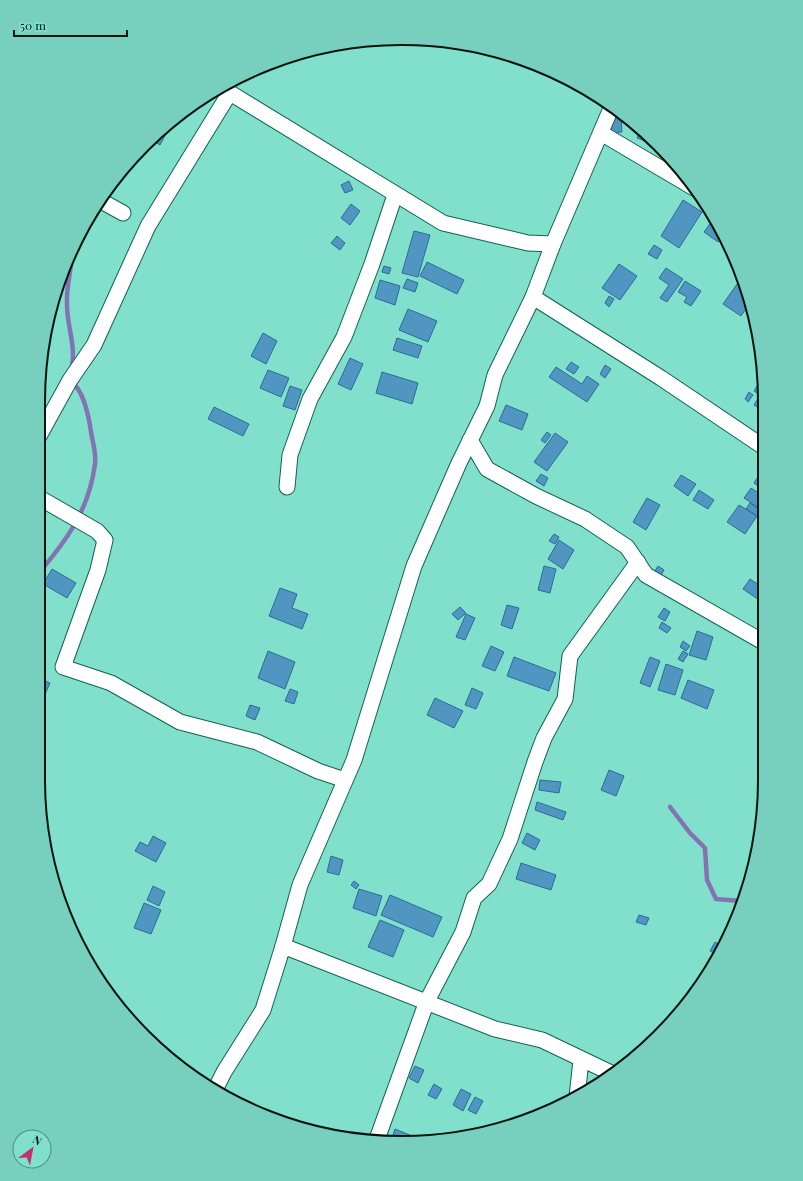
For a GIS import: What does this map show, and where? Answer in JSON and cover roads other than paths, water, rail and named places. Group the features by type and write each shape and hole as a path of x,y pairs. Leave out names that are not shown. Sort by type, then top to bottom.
{"street":[{"path":"226,91 300,134 395,195 443,223 528,243 553,244"},
{"path":"45,425 70,380 94,345 148,226 224,92"},
{"path":"218,1085 263,1010 300,885 354,760 414,566 470,440 487,406 495,375 533,297 553,244 610,112"},
{"path":"601,133 681,180"},
{"path":"287,487 290,455 310,399 344,337 372,264 395,195"},
{"path":"105,203 123,213"},
{"path":"533,297 661,378 758,443"},
{"path":"470,440 487,469 536,496 585,520 627,547 646,575 758,639"},
{"path":"45,501 97,531 105,540 98,570 63,667 111,683 180,722 257,742 318,771 345,780"},
{"path":"379,1135 427,1001 463,932 474,898 488,884 510,839 525,788 537,756 565,699 570,656 638,562"},
{"path":"283,946 427,1001 495,1029 542,1040 607,1071"},
{"path":"578,1089 581,1060"}],"waterway":[{"path":"70,270 67,313 73,351 72,367"},
{"path":"45,565 67,536 82,510 88,496 95,464 95,450 86,407 79,390 71,381"},
{"path":"670,807 690,833 705,848 707,880 716,899 737,901"}]}
